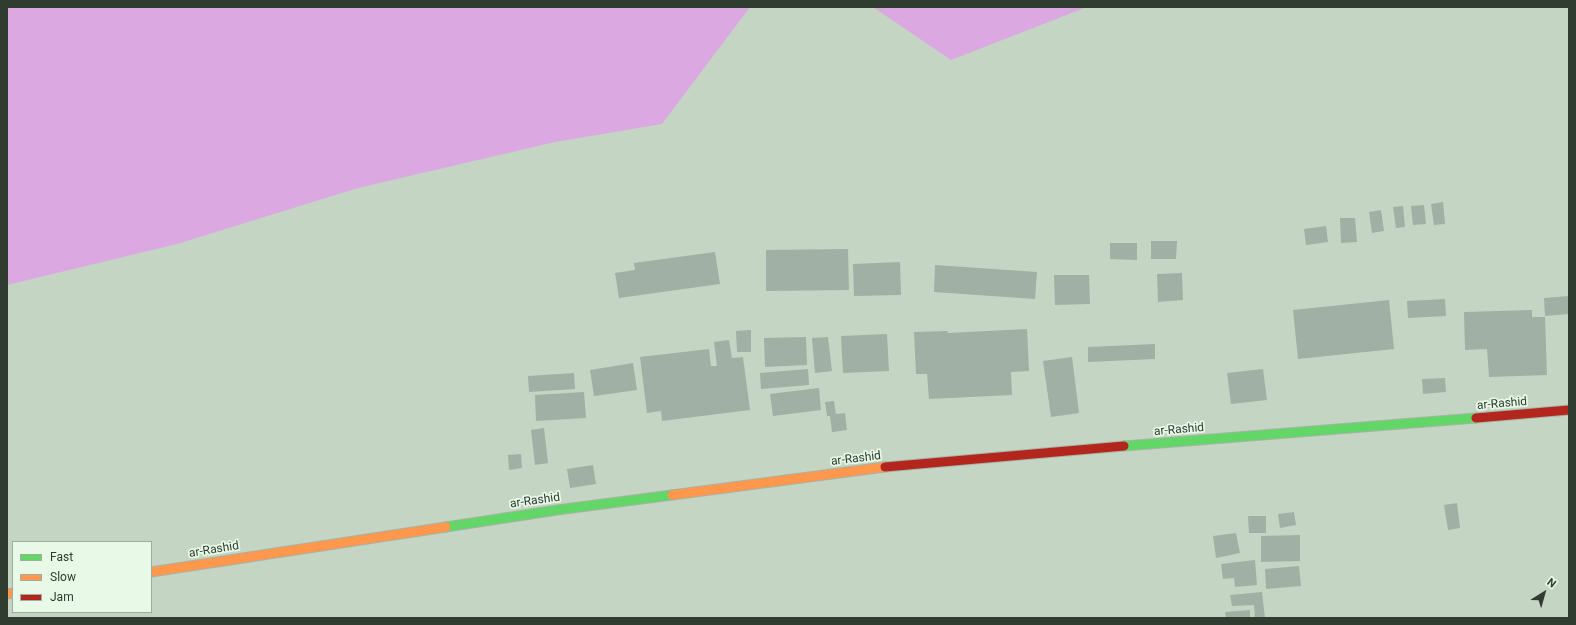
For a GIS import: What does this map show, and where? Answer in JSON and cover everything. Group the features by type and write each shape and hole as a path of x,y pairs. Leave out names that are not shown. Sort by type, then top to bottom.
{"main road":[{"name":"ar-Rashid","path":"152,572 557,510 908,464 1569,410"}],"shaded area":[{"path":"7,7 750,7 662,124 555,142 358,188 177,244 7,285"},
{"path":"873,7 1087,7 951,60"}],"building":[{"path":"1443,202 1445,224 1434,225 1431,204"},
{"path":"1424,205 1426,224 1413,225 1411,206"},
{"path":"1403,206 1405,227 1396,228 1393,207"},
{"path":"1381,210 1384,231 1372,233 1369,212"},
{"path":"1340,218 1355,218 1357,242 1341,243"},
{"path":"1326,226 1328,242 1306,245 1304,229"},
{"path":"1151,241 1177,241 1176,259 1151,259"},
{"path":"1110,243 1137,243 1137,260 1110,259"},
{"path":"848,249 849,290 766,291 766,250"},
{"path":"715,252 720,284 619,298 615,273 635,270 634,263"},
{"path":"900,262 901,295 854,296 853,264"},
{"path":"935,265 1037,272 1035,299 934,292"},
{"path":"1182,273 1183,300 1158,302 1157,274"},
{"path":"1054,275 1089,275 1090,304 1055,305"},
{"path":"1569,296 1569,314 1545,316 1544,298"},
{"path":"1445,299 1446,316 1408,318 1407,301"},
{"path":"1389,300 1394,349 1298,359 1293,310"},
{"path":"1532,310 1532,317 1545,317 1547,375 1489,377 1487,349 1465,350 1464,312"},
{"path":"1027,329 1029,371 1011,372 1012,395 929,399 927,374 916,374 914,332 947,331 948,333"},
{"path":"751,330 751,352 737,352 736,331"},
{"path":"887,334 889,371 843,373 841,336"},
{"path":"806,337 807,365 765,367 764,338"},
{"path":"828,337 832,371 815,373 812,338"},
{"path":"729,340 732,358 743,357 750,410 662,421 661,411 647,413 640,357 709,349 711,366 717,366 714,342"},
{"path":"1155,344 1155,359 1088,362 1088,347"},
{"path":"1072,357 1079,413 1051,417 1043,361"},
{"path":"633,363 637,390 594,396 590,370"},
{"path":"808,369 809,385 761,389 760,373"},
{"path":"1263,369 1267,400 1231,404 1227,373"},
{"path":"574,373 575,389 529,392 528,376"},
{"path":"1445,378 1446,392 1423,394 1422,379"},
{"path":"819,388 821,410 773,416 770,394"},
{"path":"584,392 586,418 536,421 535,395"},
{"path":"834,401 836,414 845,413 847,430 832,432 830,416 827,416 825,402"},
{"path":"544,428 548,463 535,465 531,430"},
{"path":"521,454 522,468 509,470 508,455"},
{"path":"593,465 596,484 570,488 567,469"},
{"path":"1457,503 1460,528 1448,530 1444,505"},
{"path":"1294,512 1296,525 1280,528 1278,514"},
{"path":"1248,516 1266,516 1266,533 1249,533"},
{"path":"1236,533 1240,553 1216,558 1213,536"},
{"path":"1300,535 1300,561 1261,562 1261,536"},
{"path":"1255,560 1257,585 1235,587 1234,578 1223,579 1221,564"},
{"path":"1299,566 1301,586 1266,589 1265,569"},
{"path":"1262,592 1265,618 1255,618 1254,605 1232,606 1230,595"},
{"path":"1250,610 1250,618 1226,618 1225,612"}],"traffic: fast":[{"path":"1124,446 1476,418"},
{"path":"446,527 557,510 672,495"}],"traffic: slow":[{"path":"672,495 885,467"},
{"path":"152,572 446,527"},
{"path":"7,594 12,593"}],"traffic: jam":[{"path":"1476,418 1569,410"},
{"path":"885,467 1124,446"}]}
